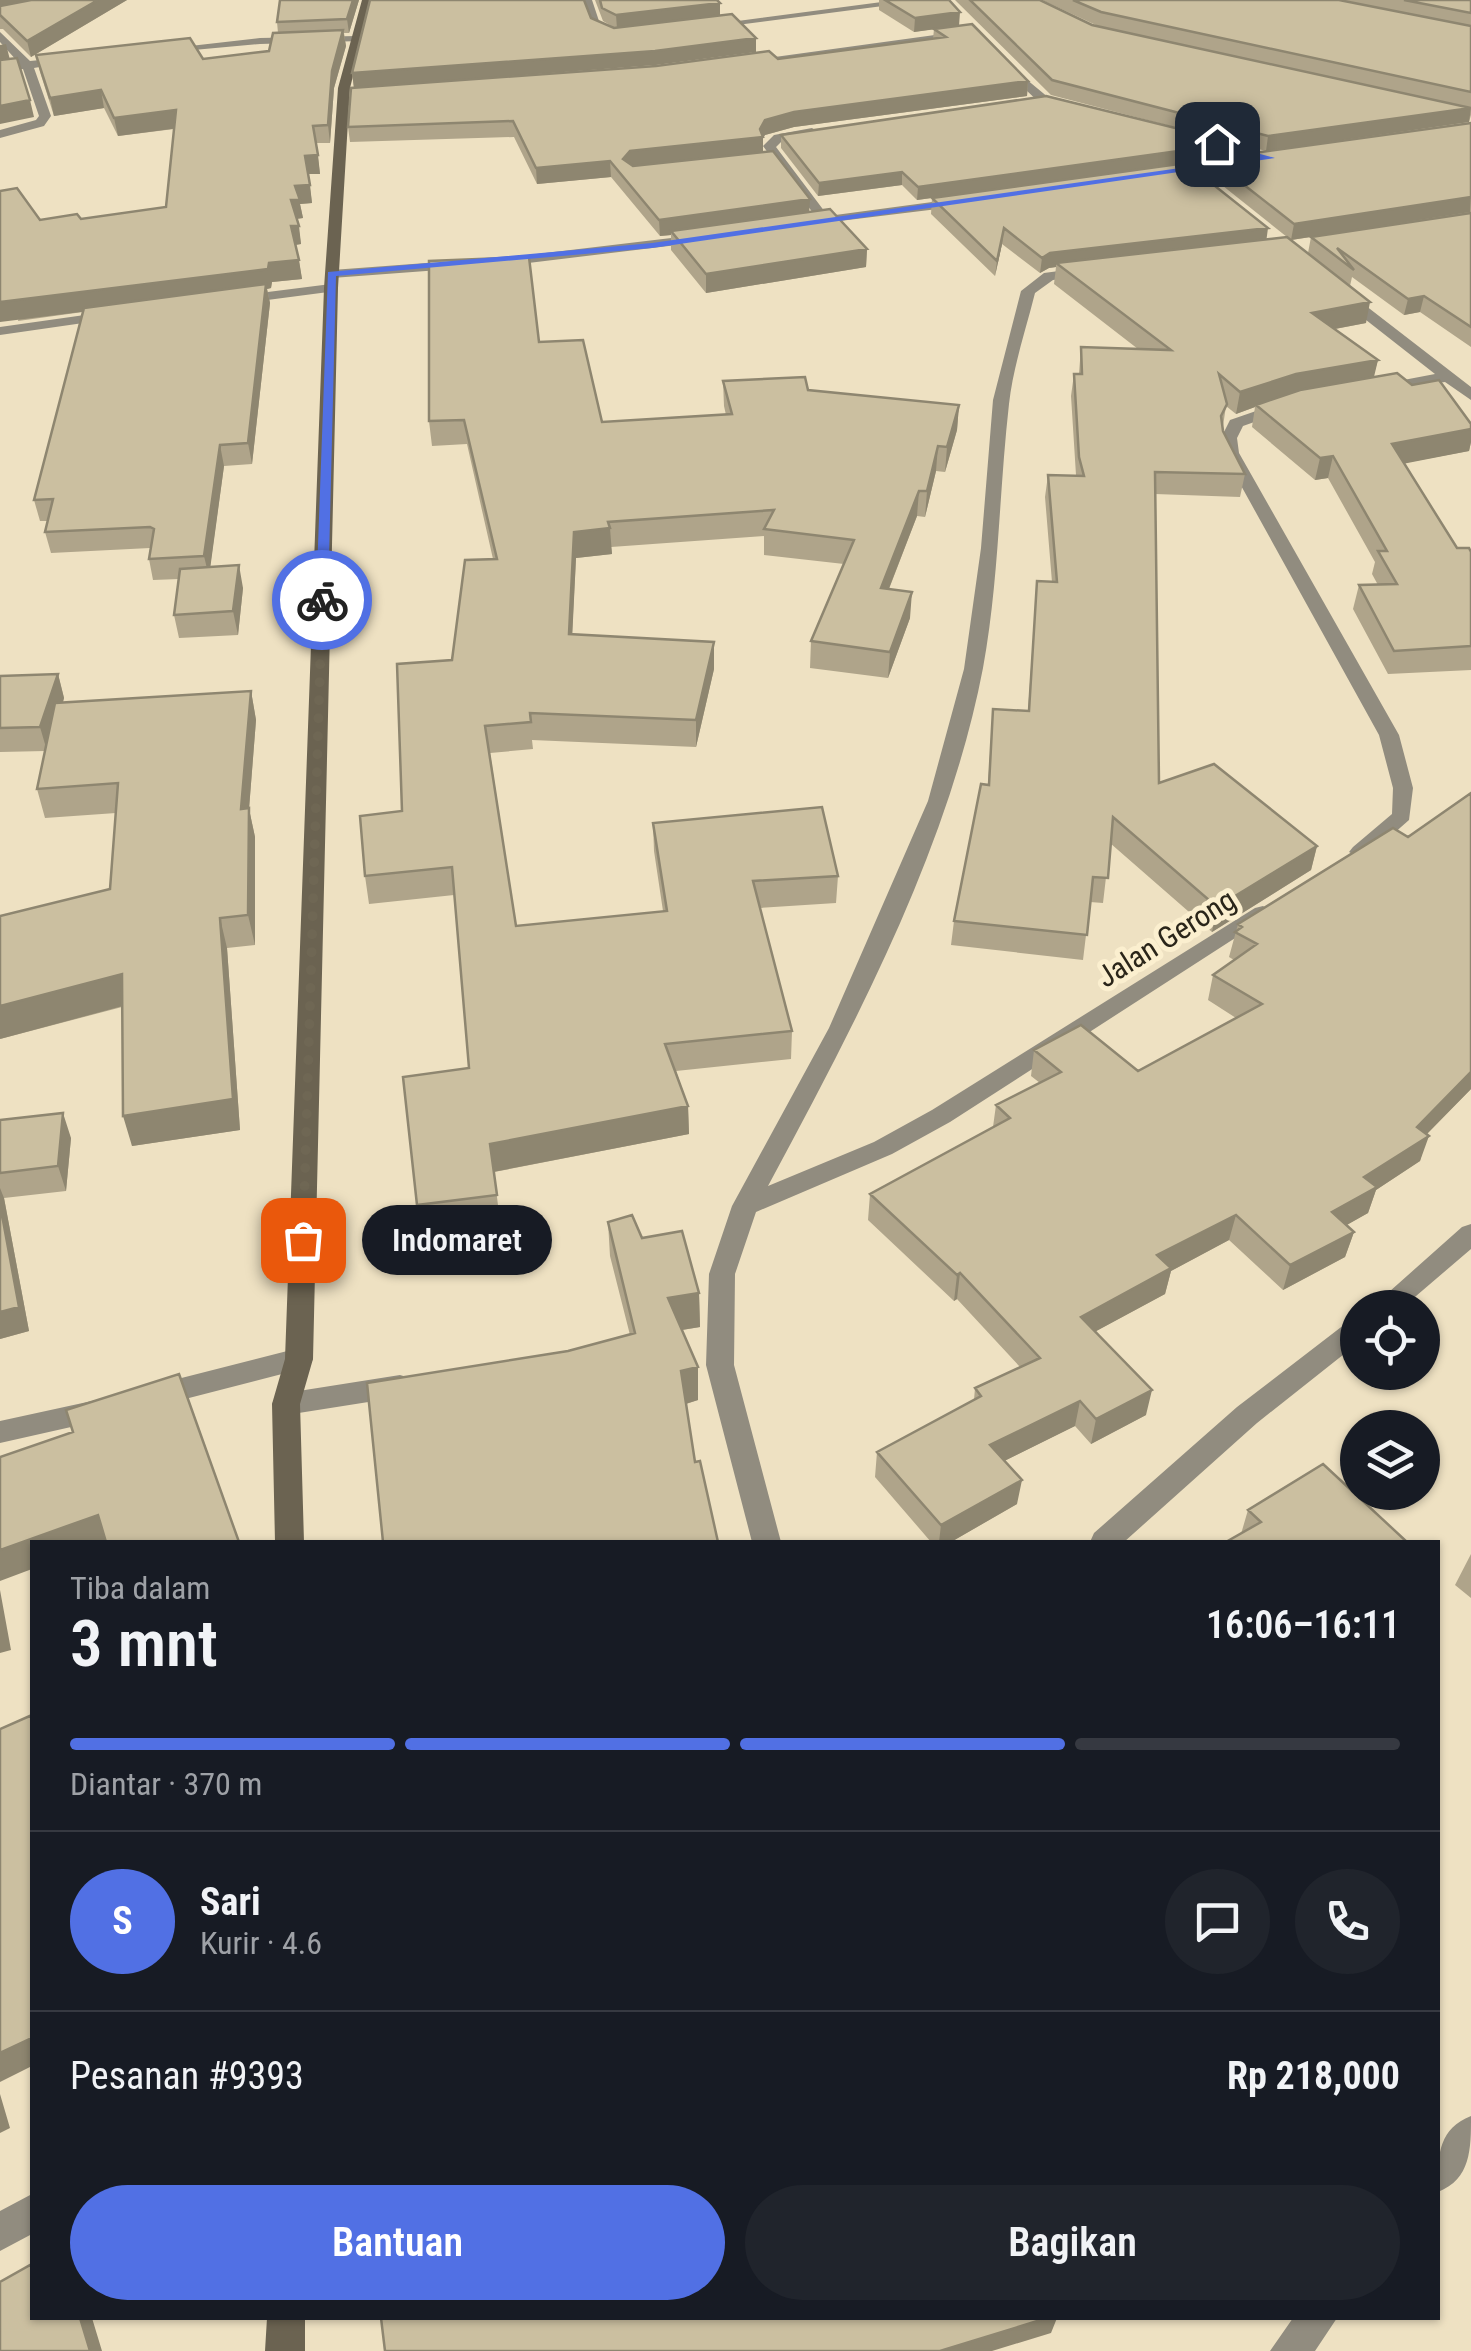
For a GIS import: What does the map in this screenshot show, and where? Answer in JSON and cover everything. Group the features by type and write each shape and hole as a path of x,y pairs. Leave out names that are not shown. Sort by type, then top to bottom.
{"street":[{"path":"289,1540 286,1404 299,1360 331,281 356,39 366,0"},
{"path":"587,0 602,34 634,34"},
{"path":"687,28 924,0"},
{"path":"732,64 969,27"},
{"path":"0,34 26,65 46,116 40,124 0,134"},
{"path":"154,51 260,41 356,39"},
{"path":"986,46 1045,101"},
{"path":"0,68 81,59"},
{"path":"1030,104 1045,101 1090,113"},
{"path":"824,220 768,146 770,142 829,130"},
{"path":"1148,175 1252,156 1231,148"},
{"path":"760,161 778,159"},
{"path":"1187,170 1205,184"},
{"path":"788,225 974,200"},
{"path":"220,302 331,281 718,236"},
{"path":"765,1540 720,1365 722,1274 746,1206 841,1028 938,801 973,669 990,548 1001,400 1028,291 1049,276 1116,267"},
{"path":"1328,284 1471,395"},
{"path":"0,331 128,313"},
{"path":"1350,394 1447,377"},
{"path":"1311,401 1236,423 1229,438 1231,453 1389,736 1403,788 1402,816 1378,840 1345,862"},
{"name":"Jalan Gerong","path":"746,1206 884,1148 941,1116 1280,903"},
{"path":"1405,1290 1471,1234"},
{"path":"1106,1540 1247,1415 1340,1342"},
{"path":"0,1432 299,1360"},
{"path":"286,1404 435,1381"},
{"path":"1440,2172 1471,2134"},
{"path":"0,2232 30,2214"},
{"path":"285,2351 286,2320"},
{"path":"1290,2351 1316,2320"}],"building":[{"path":"31,0 98,0 27,41 0,15 0,6"},
{"path":"280,0 353,0 347,19 277,22"},
{"path":"370,0 584,0 591,18 614,28 732,14 756,38 655,51 352,73"},
{"path":"600,0 720,3 616,15 602,8"},
{"path":"885,0 949,0 960,12 915,18"},
{"path":"970,0 1040,0 1092,25 1471,108 1268,136 1052,80"},
{"path":"1073,0 1339,0 1471,26 1471,92 1101,12"},
{"path":"1404,0 1471,0 1471,13"},
{"path":"972,24 1028,81 794,112 765,120 760,129 763,137 630,151 623,159 633,166 773,151 810,199 659,220 610,161 536,168 513,121 348,127 351,88 656,66 769,51 778,59 946,37 934,29"},
{"path":"343,30 332,71 328,125 313,126 318,155 305,156 310,185 295,186 300,200 291,200 299,226 291,226 299,260 269,263 268,269 0,302 0,191 17,188 40,220 77,214 81,219 166,207 176,110 114,118 101,90 50,98 36,55 190,38 203,59 269,51 273,33"},
{"path":"17,58 30,100 0,106 0,60"},
{"path":"1046,96 1236,143 918,187 902,172 819,183 781,135"},
{"path":"1471,123 1471,197 1294,224 1211,159"},
{"path":"1186,163 1268,228 1050,253 1042,258 1004,228 997,261 932,198"},
{"path":"830,209 867,249 706,274 671,231"},
{"path":"1471,213 1471,327 1424,296 1408,299 1337,248 1354,270 1311,237"},
{"path":"1287,237 1370,302 1312,313 1378,360 1296,374 1240,392 1219,374 1227,404 1221,416 1223,431 1245,474 1155,472 1159,783 1214,764 1317,846 1217,907 1113,817 1108,878 1093,877 1087,935 954,921 981,784 989,785 993,709 1029,711 1037,581 1057,582 1048,475 1084,476 1079,457 1074,374 1082,374 1081,347 1171,350 1056,263"},
{"path":"529,257 539,342 583,340 602,422 732,414 723,381 805,377 808,390 959,405 947,447 938,446 927,491 919,491 881,588 912,592 890,652 811,641 854,540 764,529 774,510 608,522 610,528 574,532 569,634 714,642 696,720 530,713 531,722 485,726 516,926 667,911 653,823 822,807 838,876 753,881 792,1031 665,1044 688,1106 490,1144 497,1195 417,1205 403,1077 469,1068 452,867 365,876 360,816 402,811 397,664 452,660 465,560 497,559 464,420 429,421 429,261"},
{"path":"266,284 248,443 220,445 204,556 149,559 154,529 150,527 45,532 53,499 34,500 84,308"},
{"path":"1397,373 1412,385 1439,380 1471,424 1471,429 1392,444 1457,548 1469,548 1471,552 1471,646 1394,651 1359,585 1397,584 1378,551 1387,551 1333,456 1320,458 1256,405 1300,390"},
{"path":"239,565 233,611 174,615 180,569"},
{"path":"58,674 40,727 0,728 0,676"},
{"path":"251,691 241,809 249,808 248,915 220,918 233,1099 123,1116 122,974 0,1006 0,916 110,889 118,783 37,789 55,703"},
{"path":"1471,793 1471,1072 1417,1127 1429,1136 1364,1177 1377,1187 1332,1212 1354,1232 1290,1265 1236,1215 1157,1255 1171,1268 1081,1317 1152,1390 1096,1419 1080,1401 990,1445 1022,1480 941,1525 877,1452 981,1396 975,1388 1040,1358 960,1273 957,1275 870,1194 1010,1118 996,1105 1061,1072 1034,1050 1081,1025 1138,1071 1262,1004 1213,975 1257,944 1235,932 1242,927 1238,924 1393,828 1408,837"},
{"path":"63,1113 58,1166 0,1173 0,1120"},
{"path":"0,1204 19,1307 0,1312"},
{"path":"632,1215 642,1238 682,1231 699,1293 668,1298 698,1367 681,1371 695,1462 700,1461 718,1540 383,1540 367,1383 568,1351 635,1333 608,1222"},
{"path":"179,1374 238,1540 105,1540 98,1515 0,1550 0,1457 73,1432 66,1410"},
{"path":"1323,1464 1340,1480 1340,1510 1373,1510 1405,1540 1230,1540 1261,1522 1248,1510"},
{"path":"30,1716 30,2039 0,2053 0,1729"},
{"path":"30,2265 30,2320 81,2320 90,2351 0,2351 0,2282"},
{"path":"381,2320 1041,2320 940,2351 385,2351"}],"way so far":[{"path":"303,1240 322,600"}],"place":[{"name":"Indomaret","path":"303,1240"}],"route":[{"path":"322,600 332,274 520,260 652,245 1271,158 1217,144"}]}
